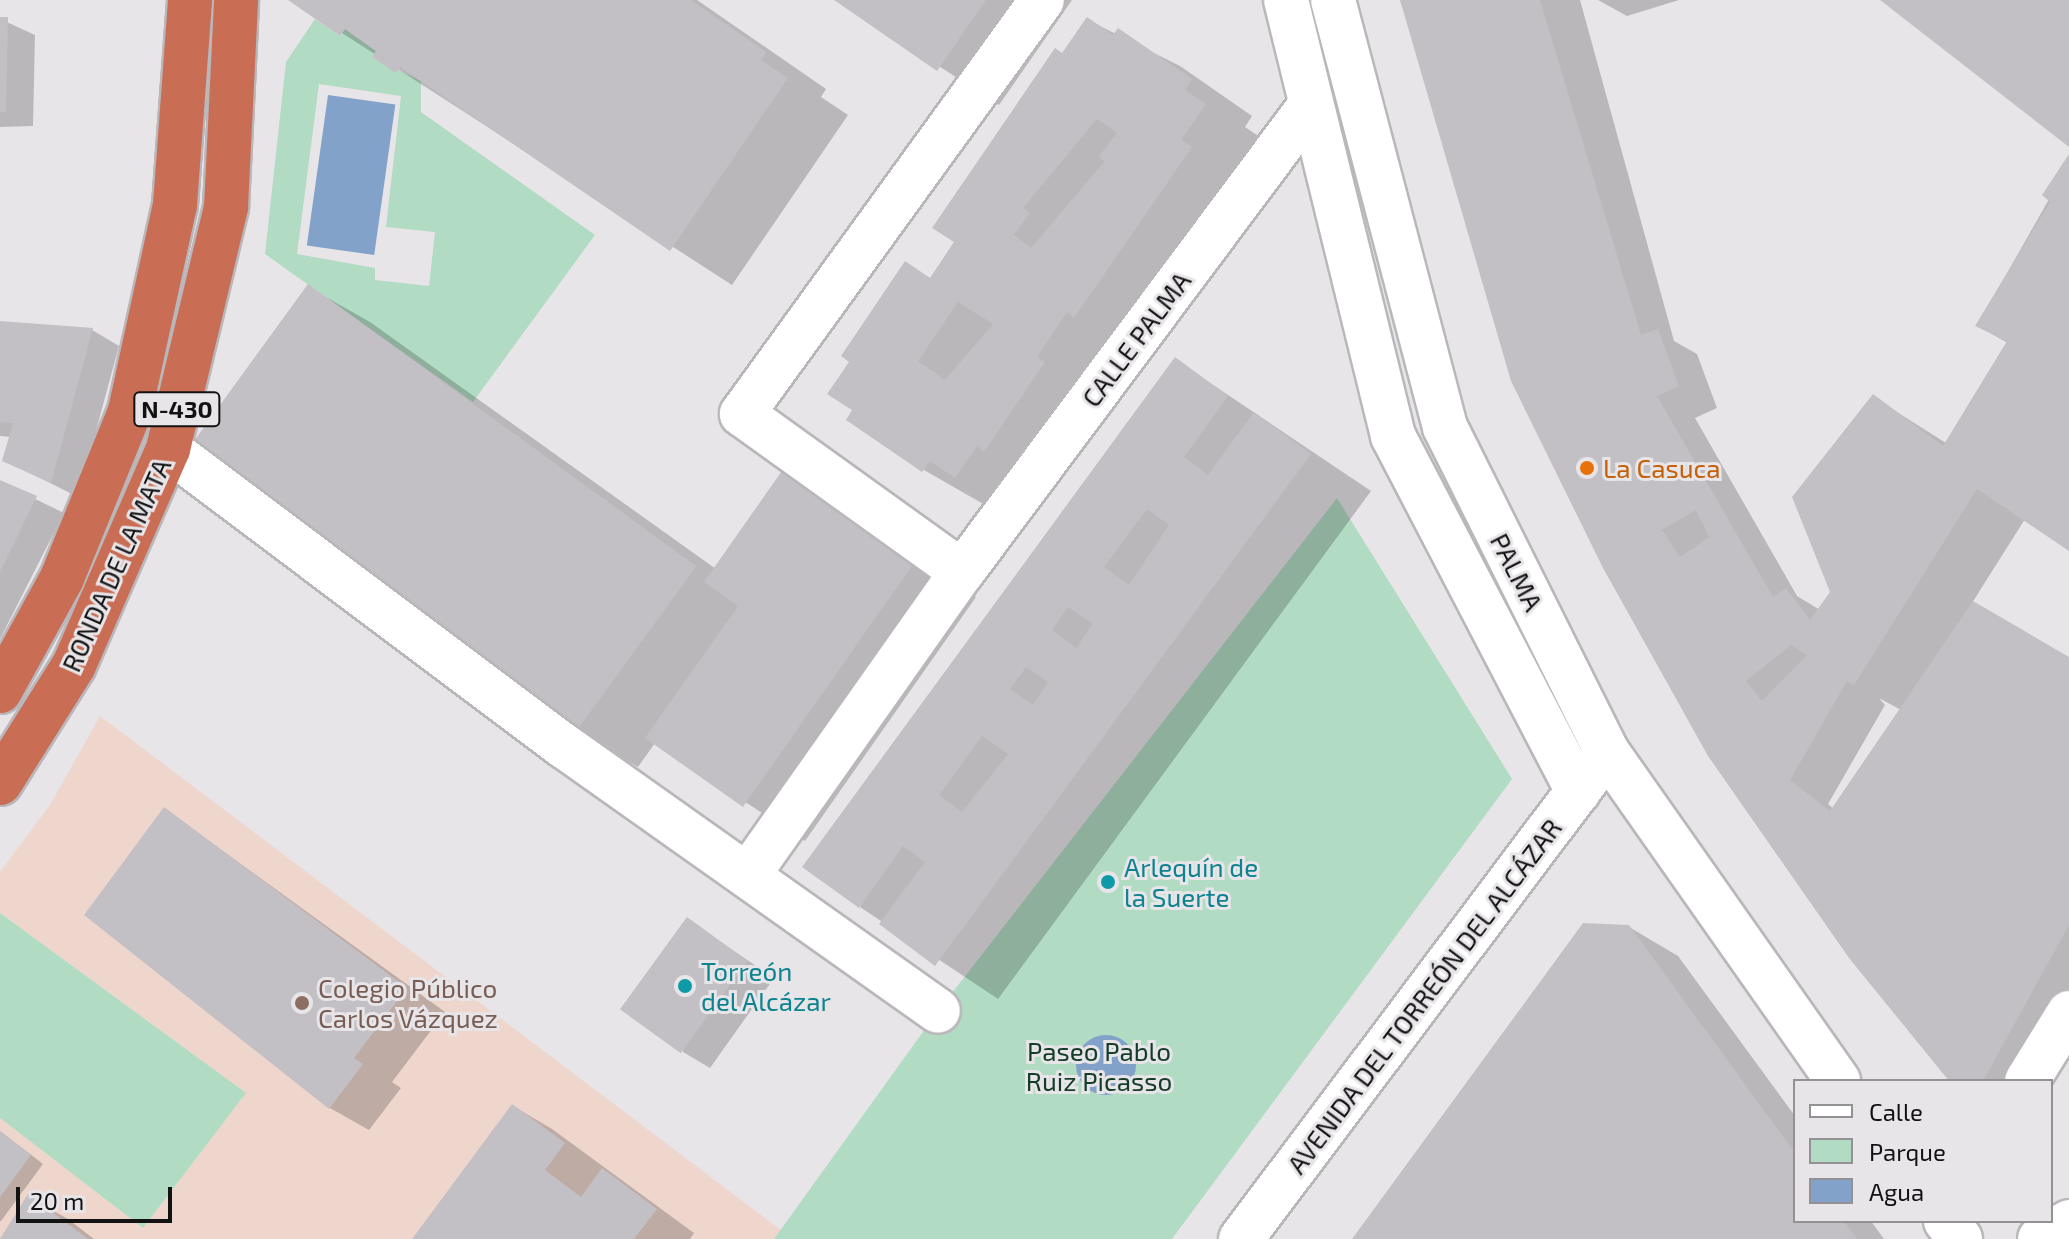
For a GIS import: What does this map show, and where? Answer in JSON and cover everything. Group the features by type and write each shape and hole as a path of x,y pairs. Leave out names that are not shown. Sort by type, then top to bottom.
{"highway":[{"name":"RONDA DE LA MATA","path":"0,691 62,578 130,411 175,205 190,0"},
{"name":"RONDA DE LA MATA","path":"0,783 74,665 168,449 226,207 236,0"}],"street":[{"path":"962,572 742,414 1042,0"},
{"name":"PALMA","path":"1286,0 1393,436 1578,792"},
{"name":"PALMA","path":"1333,0 1445,427 1607,752 1837,1079"},
{"name":"CALLE PALMA","path":"750,872 962,572 1310,106"},
{"path":"168,449 564,746 750,872 938,1011"},
{"name":"AVENIDA DEL TORREÓN DEL ALCÁZAR","path":"1241,1239 1607,752"},
{"path":"2028,1079 2069,1013"},
{"path":"2040,1239 2069,1222"},
{"path":"1948,1223 1960,1239"}],"shaded area":[{"name":"Colegio Público Carlos Vázquez","path":"100,716 781,1230 774,1239 0,1239 0,1118 143,1228 246,1093 0,913 0,872 50,805"}],"green space":[{"path":"315,19 340,36 345,29 376,51 372,57 421,81 421,112 595,235 473,402 265,254 286,62","holes":["319,84 401,96 386,227 435,232 429,286 375,280 375,268 297,254"]},
{"name":"Paseo Pablo Ruiz Picasso","path":"1337,498 1512,779 1172,1239 774,1239 938,1011"},
{"path":"0,913 246,1093 143,1228 0,1118"}],"water":[{"path":"328,95 395,104 374,255 307,246"},
{"path":"1106,1035 1118,1037 1127,1044 1134,1053 1134,1077 1127,1086 1118,1093 1106,1095 1094,1093 1085,1086 1078,1077 1076,1065 1078,1053 1085,1044 1094,1037"}],"building":[{"path":"288,0 691,0 766,52 761,60 788,78 670,251 400,67 396,73 372,57 376,51 345,29 340,36"},
{"path":"834,0 986,0 937,71"},
{"path":"1400,0 1540,0 1641,335 1658,329 1679,386 1657,396 1773,597 1786,588 1810,620 1830,592 1792,497 1873,394 1943,446 2007,341 1975,326 2050,202 2042,195 2069,154 2069,551 1977,489 1854,685 1847,681 1790,780 1830,811 1973,601 2069,657 2069,925 1984,1079 1947,1079 1849,958 1708,756 1603,568 1511,381","holes":["1696,510 1709,537 1680,557 1662,530","1791,645 1807,655 1762,701 1746,681"]},
{"path":"1880,0 2069,0 2069,147"},
{"path":"0,17 8,17 6,112 0,112"},
{"path":"1087,17 1113,35 1118,28 1192,79 1185,90 1206,104 1181,140 1192,147 1074,318 1067,312 1037,357 1045,362 984,452 977,446 955,478 930,461 922,472 846,420 852,410 827,394 849,362 841,356 905,261 930,278 954,242 932,228 1055,48 1062,53","holes":["1097,119 1117,133 1099,156 1104,162 1031,248 1014,235 1030,213 1023,208","958,302 993,324 945,380 918,361"]},
{"path":"308,284 696,566 572,737 184,455"},
{"path":"0,321 93,328 51,483 2,461 13,423 0,422"},
{"path":"1175,357 1228,396 1184,457 1208,475 1254,412 1311,454 935,966 879,924 925,862 903,846 859,908 802,867","holes":["1147,509 1169,525 1129,585 1104,567","1068,607 1093,624 1076,648 1052,630","1026,667 1048,682 1033,705 1010,689","982,736 1008,754 962,812 939,795"]},
{"path":"784,468 916,560 743,807 645,738 738,606 704,582"},
{"path":"0,480 37,496 0,572"},
{"path":"164,807 407,988 354,1058 363,1064 329,1109 84,915"},
{"name":"Torreón del Alcázar","path":"687,917 748,961 681,1053 620,1009"},
{"path":"1583,923 1629,925 1793,1150 1793,1223 1845,1223 1857,1239 1352,1239"},
{"path":"512,1104 565,1143 545,1170 581,1197 602,1168 657,1209 634,1239 412,1239"},
{"path":"0,1131 31,1155 0,1197"},
{"path":"28,1194 88,1239 0,1239"}],"place":[{"name":"La Casuca","path":"1587,468"},
{"name":"Arlequín de la Suerte","path":"1108,882"},
{"name":"Torreón del Alcázar","path":"685,986"},
{"name":"Colegio Público Carlos Vázquez","path":"302,1003"}]}
